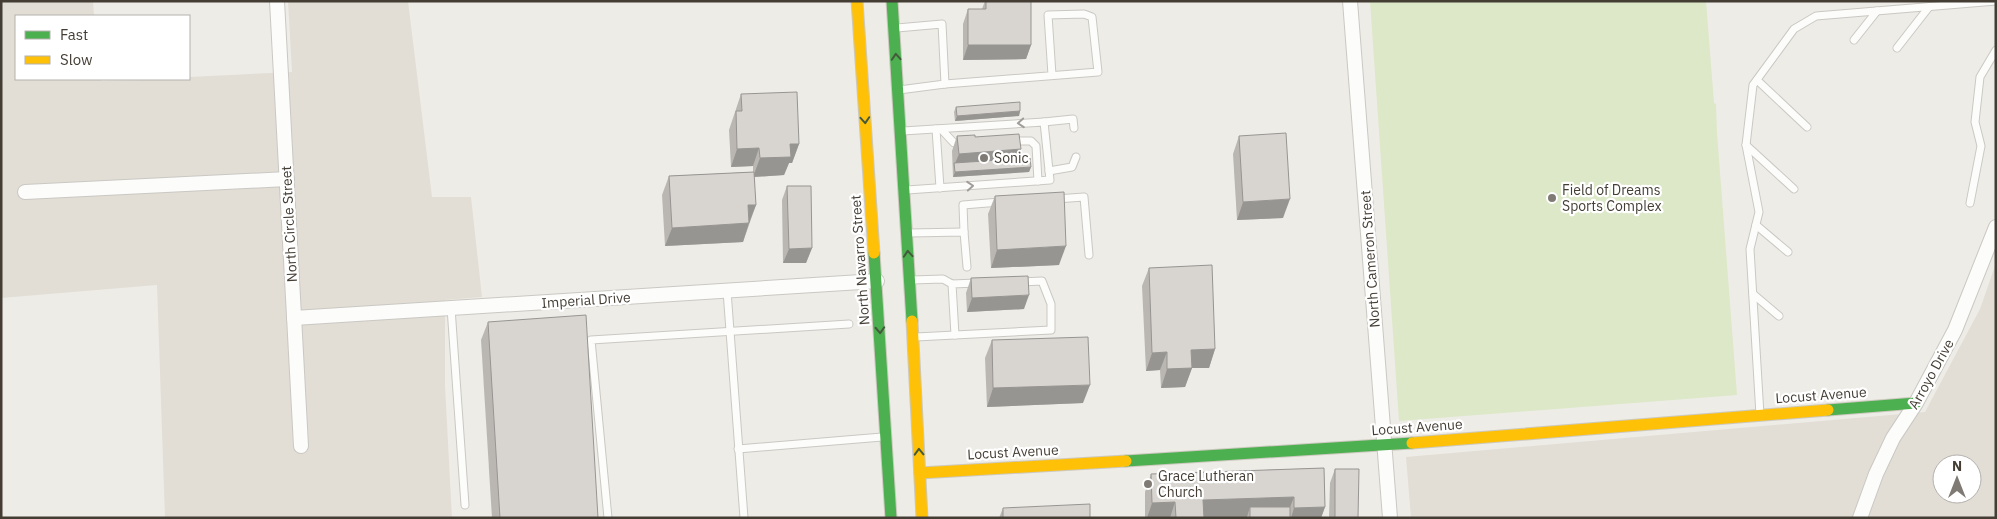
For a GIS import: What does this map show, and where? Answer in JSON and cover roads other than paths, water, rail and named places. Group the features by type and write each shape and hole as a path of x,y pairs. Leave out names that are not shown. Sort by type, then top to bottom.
{"main road":[{"name":"North Navarro Street","path":"857,1 877,281 891,518"},
{"path":"892,1 910,280 922,518"},
{"name":"Locust Avenue","path":"920,473 1384,445 1916,403"}],"street":[{"name":"North Circle Street","path":"277,1 301,446"},
{"name":"North Cameron Street","path":"1350,1 1390,518"},
{"path":"25,192 287,179"},
{"name":"Arroyo Drive","path":"1860,518 1876,474 1893,438 1916,403 1955,330 1996,227"},
{"name":"Imperial Drive","path":"294,318 877,281"}],"lane":[{"path":"1760,415 1750,249 1760,212 1746,145 1753,85 1794,28 1816,16 1996,2"},
{"path":"1897,48 1928,7"},
{"path":"1854,40 1877,11"},
{"path":"898,90 945,84 1098,72 1092,16 1084,14 1048,15 1052,75"},
{"path":"894,28 942,24 945,84"},
{"path":"1970,203 1981,146 1975,122 1980,77 1996,50"},
{"path":"1757,80 1807,127"},
{"path":"900,131 1073,120 1074,128"},
{"path":"904,191 1050,180 1044,122"},
{"path":"939,129 954,144 973,143"},
{"path":"939,129 940,188"},
{"path":"1002,142 1031,140 1036,146 1038,181"},
{"path":"1746,145 1794,189"},
{"path":"1049,171 1072,167 1076,157"},
{"path":"1047,199 1084,197 1089,256"},
{"path":"967,267 963,205 1009,202"},
{"path":"1756,225 1788,252"},
{"path":"907,233 964,232"},
{"path":"910,280 943,279 952,284 988,283"},
{"path":"913,338 1051,330 1051,304 1042,281 1015,282"},
{"path":"952,284 955,335"},
{"path":"727,291 744,518"},
{"path":"1752,294 1779,316"},
{"path":"451,308 465,505"},
{"path":"608,518 591,340 849,324"},
{"path":"738,449 886,437"}],"place":[{"name":"Sonic","path":"984,158"},
{"name":"Field of Dreams Sports Complex","path":"1552,198"},
{"name":"Grace Lutheran Church","path":"1148,484"}]}
